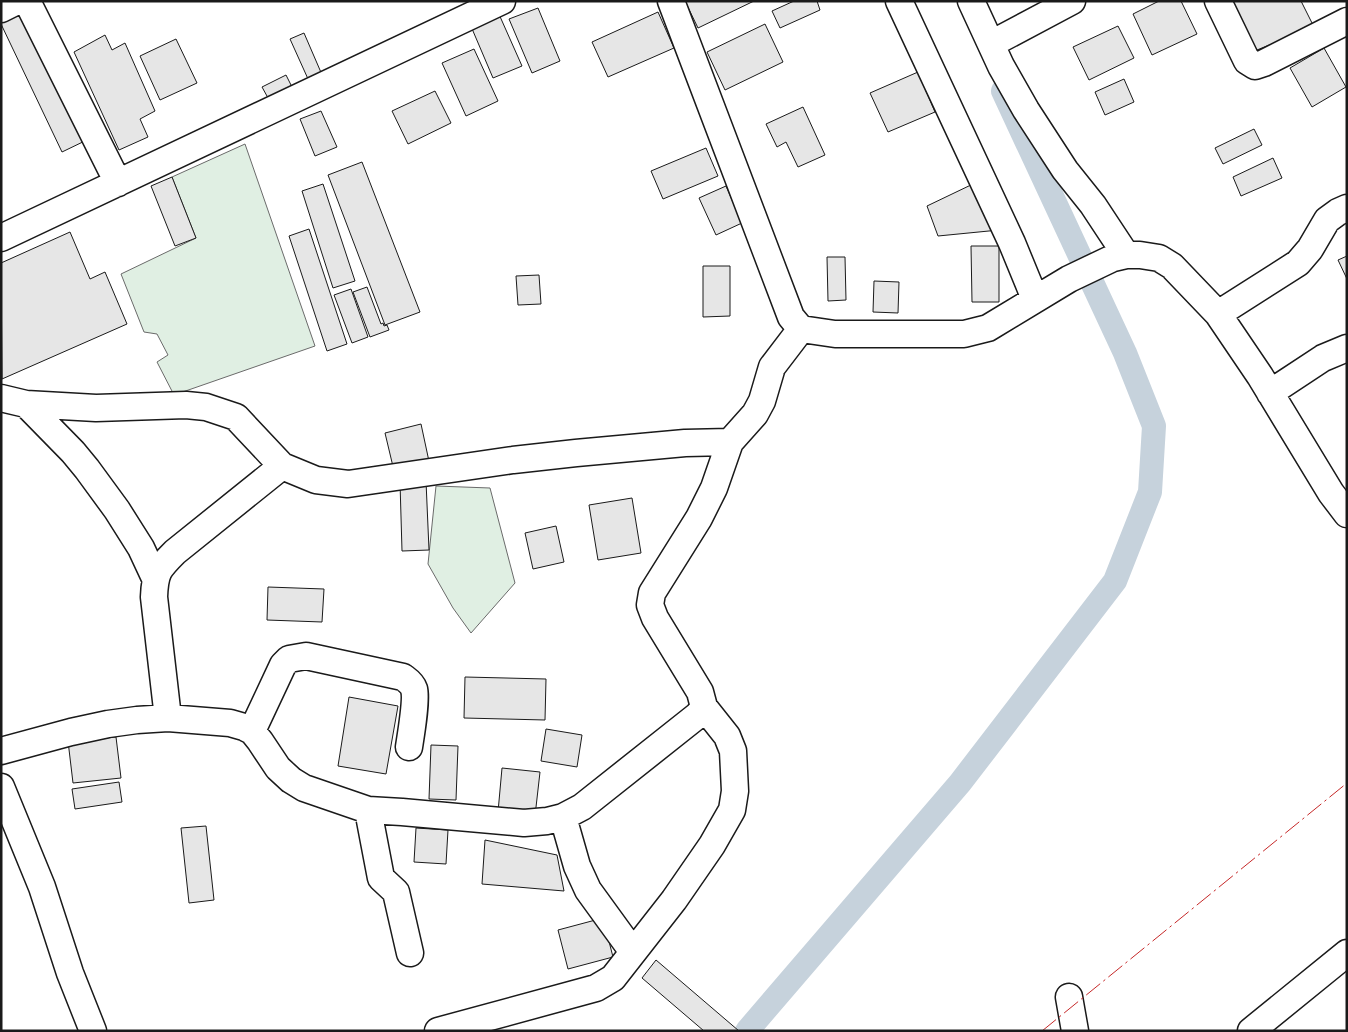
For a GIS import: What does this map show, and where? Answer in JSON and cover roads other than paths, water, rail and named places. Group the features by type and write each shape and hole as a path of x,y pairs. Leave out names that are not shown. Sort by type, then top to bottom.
{"street":[{"path":"1,9 17,1"},
{"path":"27,1 118,183"},
{"path":"1,238 502,1"},
{"path":"671,1 791,317 800,329 835,334 964,334 988,328 1069,279 1120,257 1140,255 1159,258 1172,266 1218,314 1347,514"},
{"path":"899,1 1012,243 1035,299"},
{"path":"971,1 1001,66 1026,110 1065,170 1093,205 1120,257"},
{"path":"991,44 1072,1"},
{"path":"1218,1 1248,61 1255,66 1347,21"},
{"path":"1218,314 1298,264 1310,249 1327,220 1347,208"},
{"path":"438,1031 596,988 613,978 674,900 712,845 732,810 735,792 733,751 727,736 704,707 700,692 655,618 650,605 652,594 699,518 714,488 730,442 755,414 762,401 772,367 800,329"},
{"path":"1270,392 1323,358 1347,348"},
{"path":"13,401 96,408 186,405 206,407 236,417 282,466 316,480 348,484 558,455 730,442"},
{"path":"13,401 73,452 87,468 118,510 141,548 155,578"},
{"path":"168,718 154,597 155,578 162,564 282,466"},
{"path":"252,732 284,665 289,659 306,656 403,677 410,682 414,689 414,700 409,747"},
{"path":"1,751 108,724 137,720 168,718 230,722 252,732 260,740 278,768 291,780 304,788 368,810 524,823 547,821 563,817 582,807 698,715 704,707"},
{"path":"1,787 42,886 70,973 93,1031"},
{"path":"368,810 381,878 396,892 410,953"},
{"path":"563,817 577,866 588,890 633,952"},
{"path":"1251,1031 1347,953"},
{"path":"1069,997 1075,1031"}],"waterway":[{"path":"747,1031 960,783 1115,581 1150,492 1154,426 1125,353 1003,91"}]}
